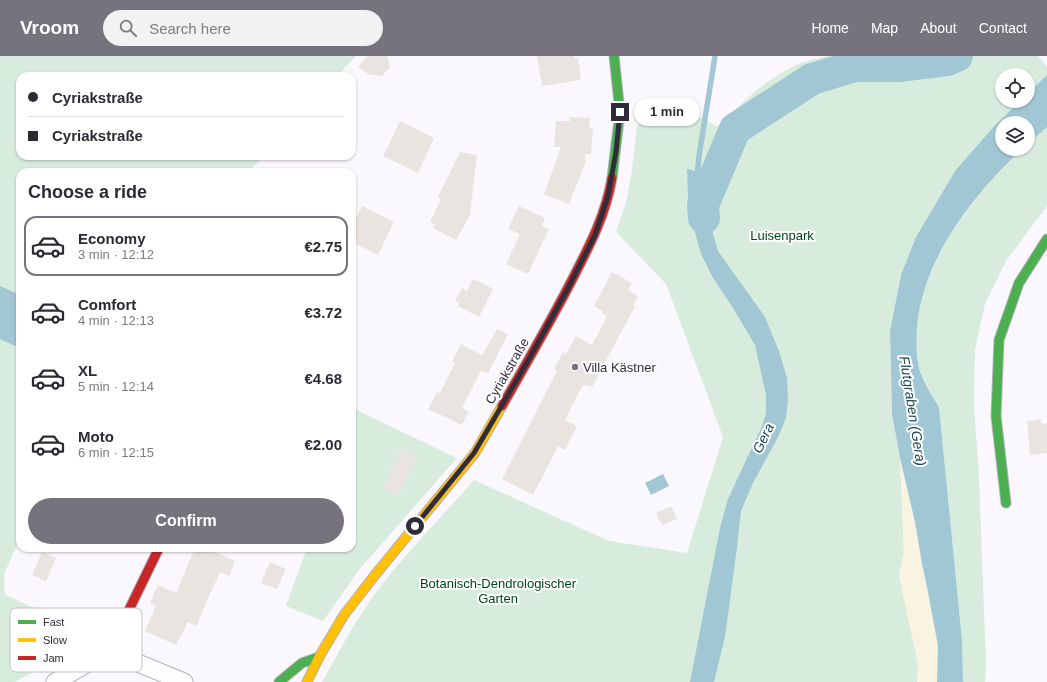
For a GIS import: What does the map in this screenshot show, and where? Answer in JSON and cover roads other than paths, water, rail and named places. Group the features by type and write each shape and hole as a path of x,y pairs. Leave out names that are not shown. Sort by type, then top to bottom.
{"street":[{"name":"Cyriakstraße","path":"307,682 344,615 474,453 529,359 595,235 608,196 616,152 620,112 614,56"},
{"path":"1006,504 996,416 999,340 1019,284 1047,239"},
{"path":"130,608 157,552"},
{"path":"279,682 298,664 308,658 320,657"},
{"path":"142,665 184,682"},
{"path":"55,682 72,672"}],"water":[{"path":"1047,75 1047,127 1035,138 1035,116 1004,116 1013,108 1035,108 1035,86"},
{"name":"Flutgraben (Gera)","path":"995,125 995,156 1015,156 969,207 953,229 940,252 929,277 921,301 917,327 917,350 920,372 931,395 939,407 962,640 963,682 937,682 938,646 915,522 900,458 892,414 890,331 901,275 916,237 955,171"},
{"name":"Gera","path":"687,169 716,176 710,208 712,230 718,251 765,317 779,351 787,378 788,401 786,418 778,437 753,483 741,511 725,637 714,682 690,682 720,528 728,499 762,426 766,413 766,395 755,345 713,278 701,254 688,197"},
{"path":"0,286 16,293 16,344 15,346 0,339"},
{"path":"663,474 669,486 651,495 645,483"}],"waterway":[{"path":"697,178 699,156 715,56"},
{"path":"704,218 703,205 735,129 812,79 855,66 898,66 948,60 957,56"}],"place":[{"name":"Villa Kästner","path":"575,367"}],"park label":[{"name":"Luisenpark","path":"782,235"},
{"name":"Botanisch-Dendrologischer Garten","path":"498,590"}]}
